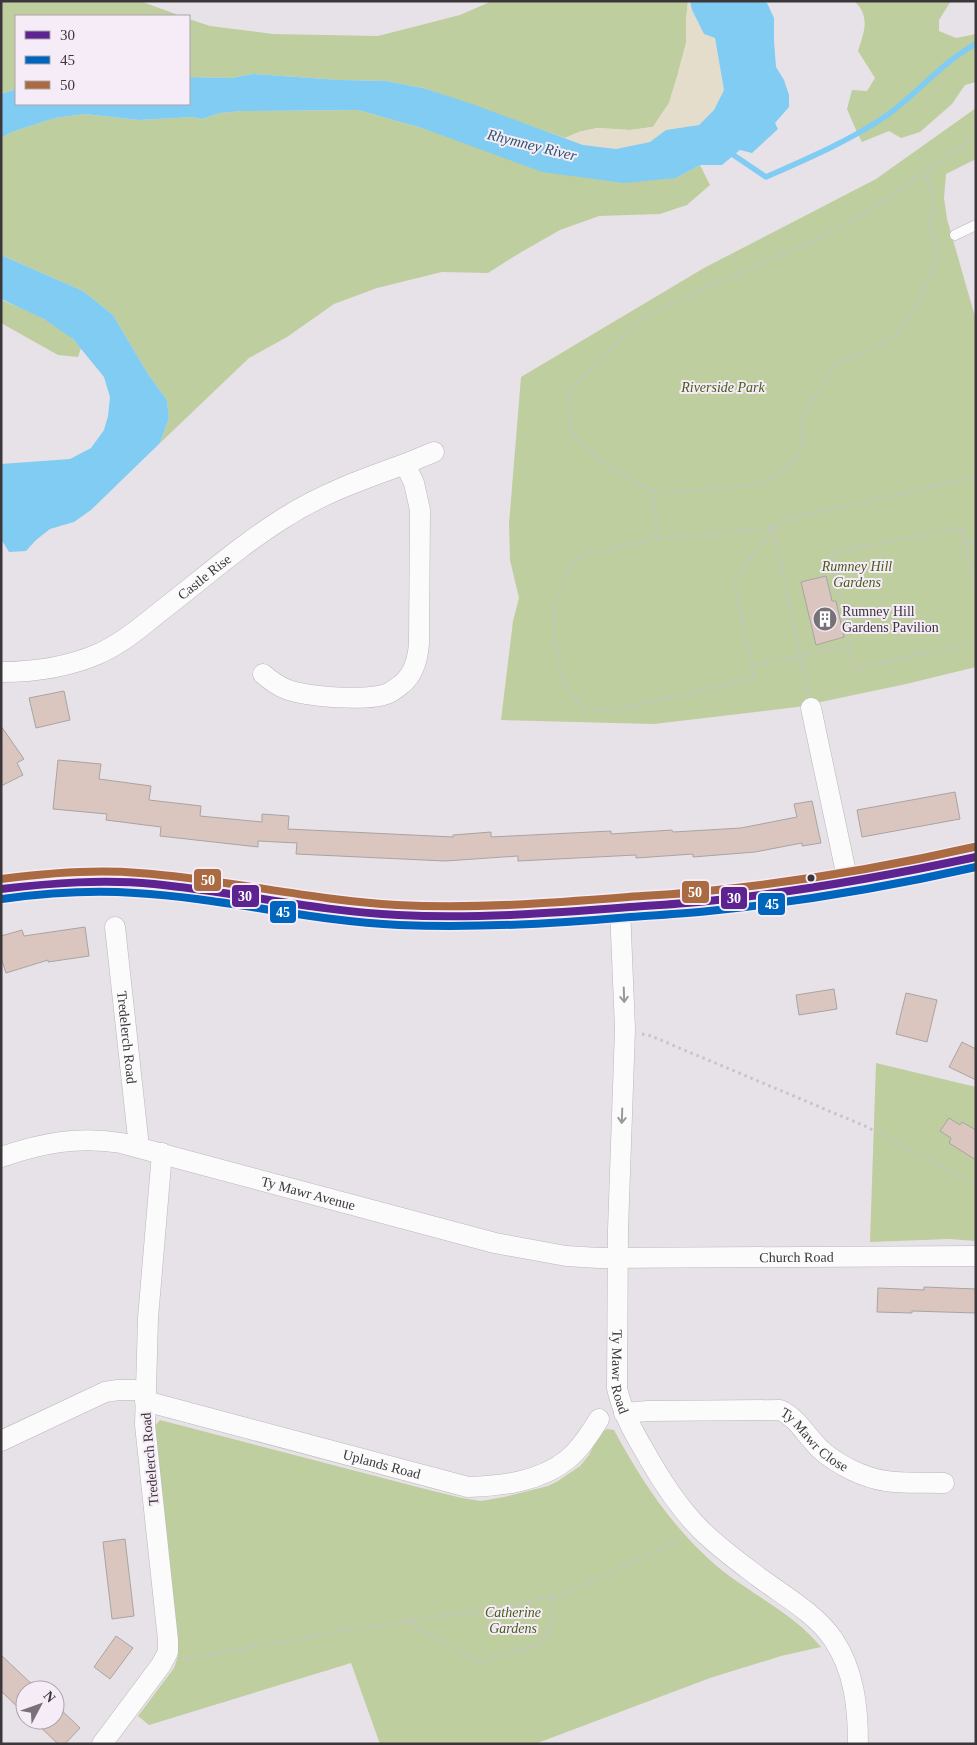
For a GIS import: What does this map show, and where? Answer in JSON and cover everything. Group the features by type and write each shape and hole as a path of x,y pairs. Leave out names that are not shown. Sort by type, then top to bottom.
{"main road":[{"path":"1,889 68,882 152,884 350,911 424,916 533,914 723,899 848,882 976,857"}],"street":[{"name":"Castle Rise","path":"1,672 36,670 78,661 114,646 231,555 283,518 313,501 340,489 434,452"},
{"path":"263,674 286,689 311,695 360,697 388,693 403,684 411,673 418,659 420,643 420,510 414,483 405,464"},
{"path":"811,708 848,882"},
{"name":"Ty Mawr Road","path":"620,908 625,1029 618,1258 617,1388 624,1412 656,1472 684,1511 701,1530 732,1557 806,1612 832,1637 847,1664 852,1680 858,1719 858,1744"},
{"name":"Tredelerch Road","path":"115,927 139,1147"},
{"name":"Ty Mawr Avenue","path":"1,1157 32,1147 63,1141 104,1140 162,1153 495,1243 566,1256 618,1258"},
{"name":"Tredelerch Road","path":"162,1153 150,1299 145,1396 146,1425 168,1640 168,1652 165,1659"},
{"name":"Church Road","path":"618,1258 976,1256"},
{"name":"Uplands Road","path":"1,1441 92,1397 118,1390 468,1487 507,1484 532,1478 553,1469 568,1459 580,1447 599,1419"},
{"name":"Ty Mawr Close","path":"624,1412 648,1410 780,1410 789,1413 821,1449 836,1460 875,1479 889,1482 944,1483"},
{"path":"102,1744 165,1659"}],"lane":[{"path":"955,235 976,225"}],"path":[{"path":"923,174 928,180 934,207 930,226 937,252 936,262 917,304 898,332 884,343 838,361 802,418 803,443 798,458 777,475 753,485 693,491 654,492 607,466 570,430 570,390 646,316 821,237 876,207 976,135"},
{"path":"774,527 712,535 657,538 586,554 571,564 553,607 554,636 563,682 582,709 609,711 754,678 734,582 774,527 784,520 976,477"},
{"path":"654,492 657,538"},
{"path":"774,527 811,708"},
{"path":"976,594 961,527 832,553 854,669 976,642"},
{"path":"966,544 976,542"},
{"path":"752,666 849,646"},
{"path":"641,1034 651,1036 865,1126 976,1184"},
{"path":"165,1659 178,1660 552,1597 587,1584 701,1530"},
{"path":"406,1621 478,1662 536,1646 549,1630 553,1617 552,1597"}],"green space":[{"path":"1,1 140,1 178,15 15,15 15,89 1,94"},
{"path":"492,1 688,1 686,43 677,77 669,103 653,127 630,130 597,128 579,132 565,138 423,88 386,81 253,74 231,78 190,77 190,19 210,26 273,34 378,36 460,15"},
{"path":"854,1 951,1 939,20 939,31 956,38 976,34 976,82 965,85 952,104 920,132 901,138 889,131 862,142 847,109 852,90 867,91 875,78 858,51 865,24 863,12"},
{"path":"976,108 976,159 946,174 944,198 947,219 976,320 976,667 797,707 654,724 501,720 513,621 519,598 510,560 509,524 521,377 704,268 876,179"},
{"path":"358,110 422,128 676,178 700,165 710,185 687,205 660,214 599,216 560,230 488,273 442,272 377,288 334,304 287,337 249,358 160,443 169,418 167,400 148,374 113,315 83,291 1,255 1,138 12,132 55,118 84,114 139,120 193,117 202,119 220,113 242,111"},
{"path":"1,300 55,325 81,348 78,357 58,355 1,323"},
{"path":"876,1063 976,1087 976,1241 949,1239 870,1242"},
{"name":"Catherine Gardens","path":"160,1420 429,1490 481,1501 548,1486 558,1481 580,1466 589,1455 600,1433 607,1429 614,1430 650,1490 693,1544 728,1575 801,1626 821,1647 781,1656 710,1678 535,1744 380,1744 351,1663 149,1725 138,1716 174,1668 178,1656 174,1654 154,1427"}],"sand":[{"path":"688,1 690,1 692,10 704,34 715,38 724,90 714,110 699,125 666,130 650,142 616,149 583,145 565,138 579,132 597,128 630,130 653,127 669,103 677,77 686,43"}],"water":[{"name":"Rhymney River","path":"690,1 765,1 767,3 774,18 776,67 784,80 789,95 789,107 775,123 778,129 752,153 740,150 722,165 700,165 676,178 624,183 542,172 422,128 358,110 242,111 220,113 202,119 193,117 139,120 84,114 55,118 12,132 1,138 1,94 15,89 15,105 190,105 190,77 231,78 253,74 386,81 423,88 583,145 616,149 650,142 666,130 699,125 714,110 724,90 715,38 704,34 692,10"},
{"path":"1,255 83,291 113,315 148,374 167,400 169,418 160,443 91,510 74,522 50,529 26,551 9,552 1,539 1,464 70,459 91,448 104,430 110,397 104,377 73,339 44,319 1,299"}],"building":[{"name":"Rumney Hill Gardens Pavilion","path":"826,576 832,601 836,601 844,637 816,645 801,582"},
{"path":"64,691 70,720 36,728 29,698"},
{"path":"1,726 24,759 17,763 23,775 1,786"},
{"path":"58,760 101,764 99,779 151,786 149,800 201,806 200,816 262,822 262,814 289,816 288,829 453,837 453,835 491,832 491,837 611,831 611,834 672,830 673,832 741,828 797,817 794,804 812,801 821,843 802,846 802,843 755,852 693,857 693,854 636,858 636,855 518,861 518,856 445,861 296,854 297,843 258,841 258,847 160,836 161,827 106,820 107,814 53,809"},
{"path":"955,792 960,819 862,837 857,810"},
{"path":"85,927 89,956 48,962 48,960 6,973 1,958 1,936 22,930 24,936"},
{"path":"834,989 837,1009 799,1015 796,995"},
{"path":"906,993 937,1000 927,1042 896,1034"},
{"path":"962,1042 976,1049 976,1080 949,1067"},
{"path":"949,1118 960,1125 962,1122 976,1130 976,1160 949,1143 951,1138 940,1131"},
{"path":"924,1287 976,1289 976,1313 877,1312 878,1288 924,1290"},
{"path":"125,1539 134,1616 112,1619 103,1542"},
{"path":"116,1636 133,1648 110,1679 94,1667"},
{"path":"1,1655 27,1680 15,1680 15,1704 1,1691"},
{"path":"65,1714 80,1728 65,1744 58,1744 43,1730 65,1730"}],"waterway":[{"path":"729,152 766,177 828,149 872,125 886,116 952,60 976,44"}],"transit line":[{"name":"50","path":"1,879 70,872 122,872 203,880 332,899 397,905 484,906 678,894 741,887 841,873 974,847"},
{"name":"30","path":"1,889 78,882 154,884 367,913 485,916 679,904 742,897 842,883 976,857"},
{"name":"45","path":"2,899 68,893 118,892 201,900 366,923 428,926 514,925 679,914 776,903 843,893 976,867"}],"place":[{"name":"Rumney Hill Gardens Pavilion","path":"825,619"}],"park label":[{"name":"Riverside Park","path":"723,387"},
{"name":"Rumney Hill Gardens","path":"857,574"}]}
